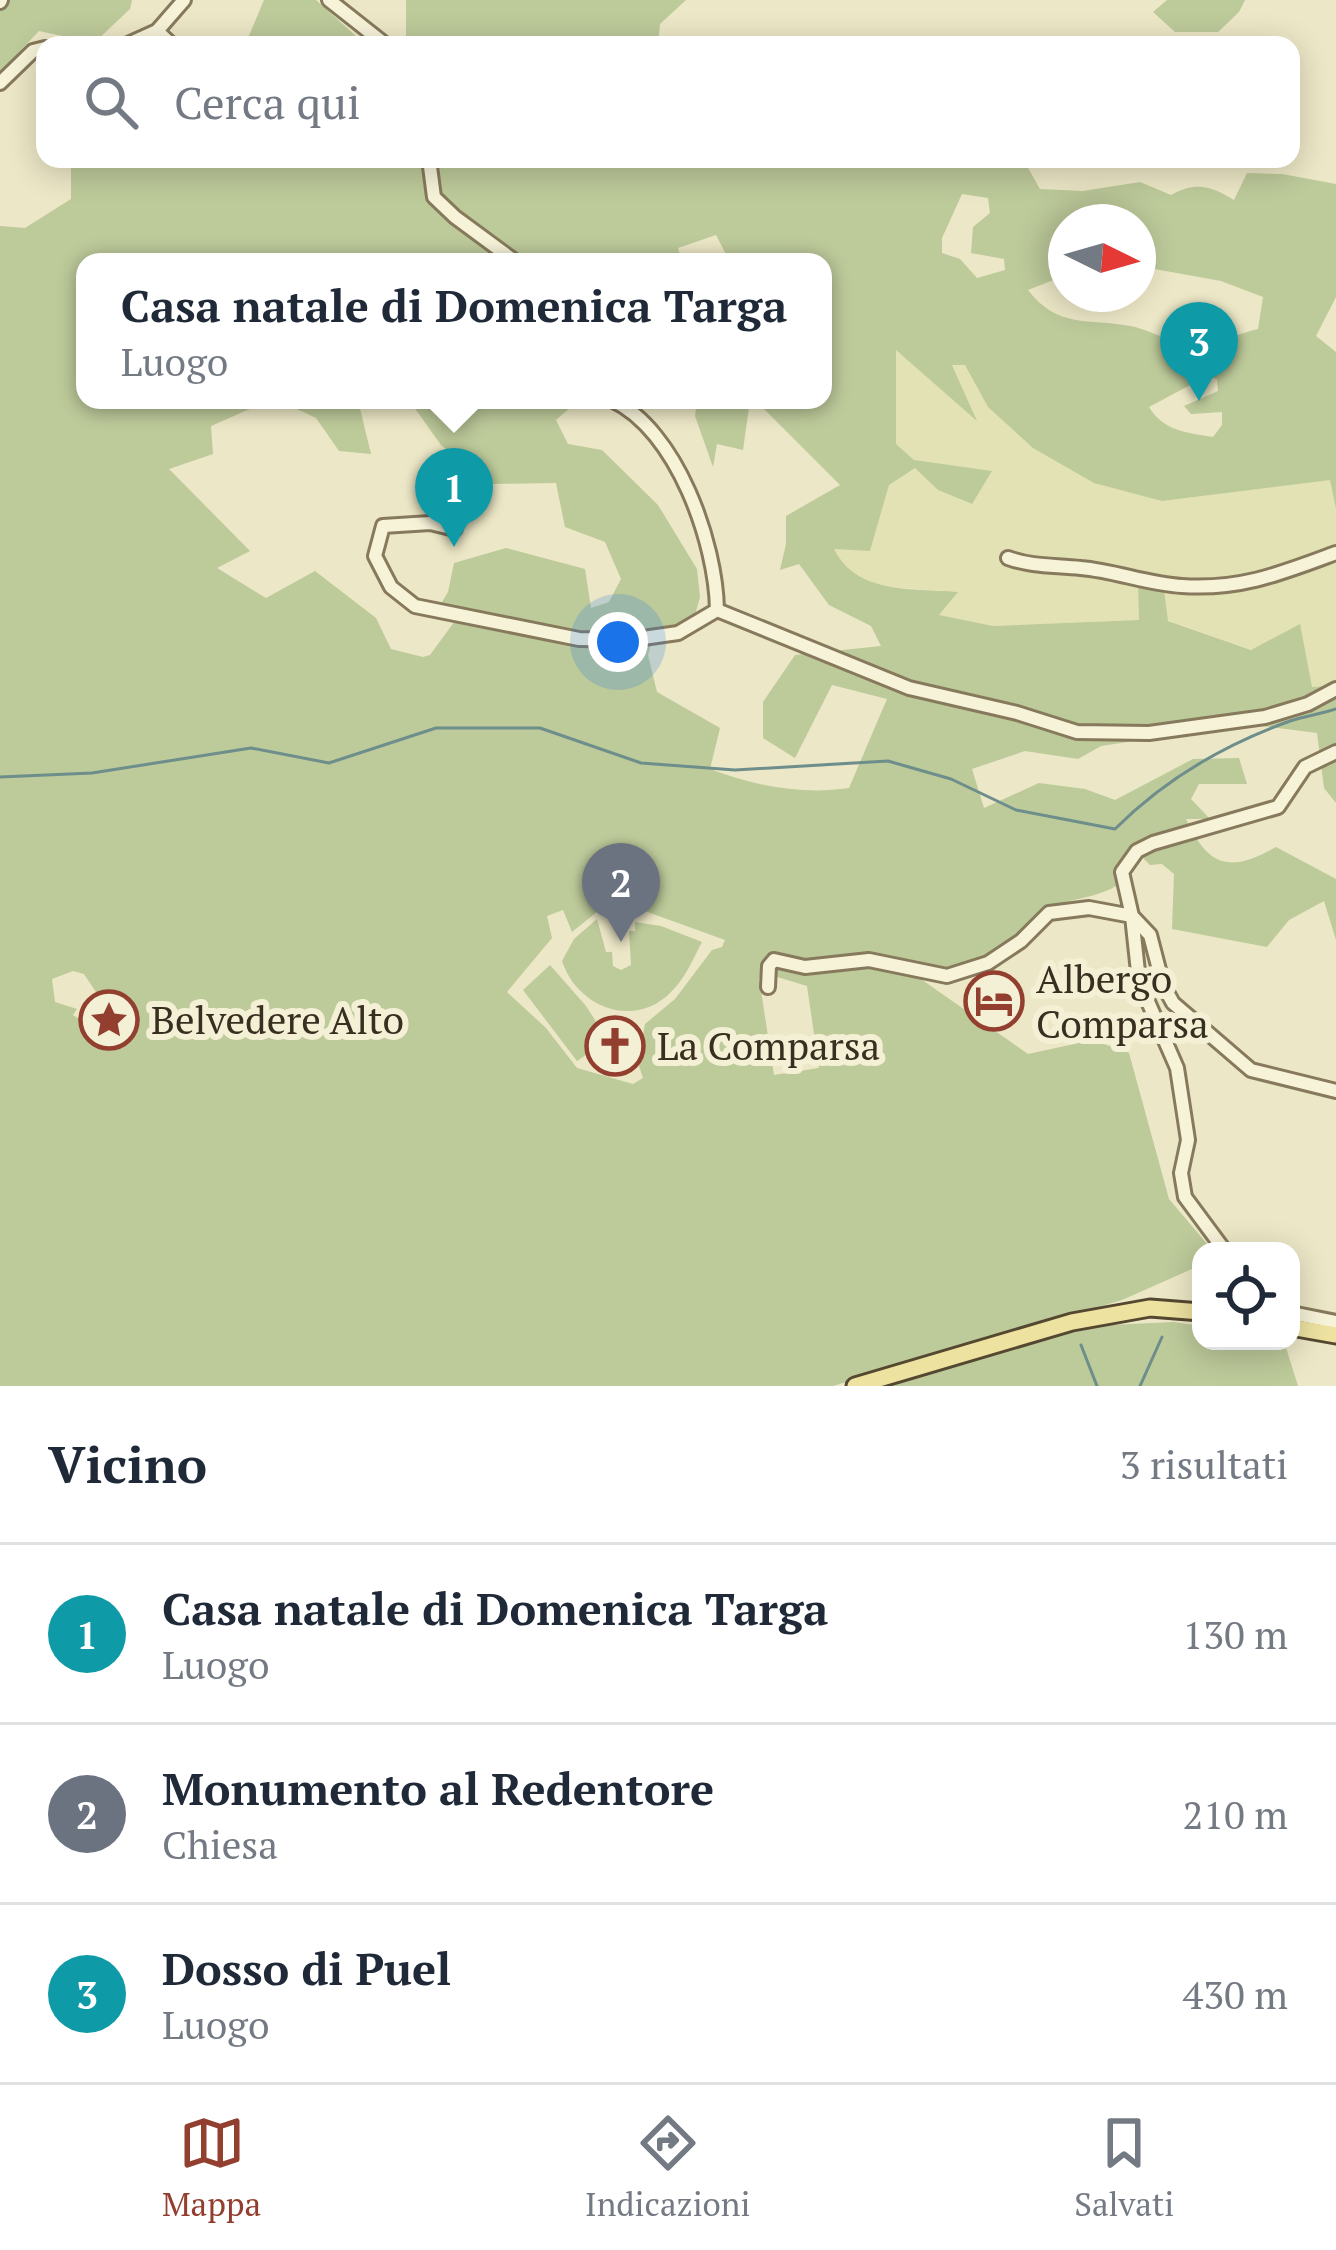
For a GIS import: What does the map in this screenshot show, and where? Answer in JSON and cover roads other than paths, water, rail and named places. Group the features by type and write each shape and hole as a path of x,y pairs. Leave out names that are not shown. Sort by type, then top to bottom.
{"main road":[{"path":"855,1386 1072,1322 1150,1308 1192,1311"},
{"path":"1300,1329 1336,1335"}],"street":[{"path":"329,0 375,36"},
{"path":"146,36 192,1"},
{"path":"157,31 162,36"},
{"path":"0,83 36,50"},
{"path":"429,168 434,197 504,253"},
{"path":"632,409 658,439 696,506 717,573 717,610"},
{"path":"454,529 430,523 383,526 375,556 392,587 415,606 579,638 629,640 679,633 717,610"},
{"path":"1008,558 1179,586 1224,586 1258,582 1336,553"},
{"path":"717,610 909,688 1017,713 1077,733 1149,734 1265,717 1308,704 1336,689"},
{"path":"1218,1242 1184,1197 1181,1173 1188,1140 1177,1068 1139,981 1122,872 1137,850 1153,842 1278,807 1305,767 1336,752"},
{"path":"768,987 774,960 805,967 869,960 946,976 988,963 1049,914 1089,908 1132,916 1150,935 1163,985 1173,1003 1251,1070 1336,1090"},
{"path":"1300,1315 1336,1322"}],"waterway":[{"path":"0,777 92,773 251,748 329,763 436,728 540,728 641,763 735,770 888,761 951,779 1016,810 1115,829 1154,794 1218,753 1290,721 1336,709"},
{"path":"1140,1386 1162,1337"},
{"path":"1081,1345 1097,1386"}],"place":[{"name":"Dosso di Puel","path":"1199,401"},
{"name":"Casa natale di Domenica Targa","path":"454,547"},
{"name":"Monumento al Redentore","path":"621,942"},
{"name":"Albergo Comparsa","path":"994,1001"},
{"name":"Belvedere Alto","path":"109,1020"},
{"name":"La Comparsa","path":"615,1046"}]}
